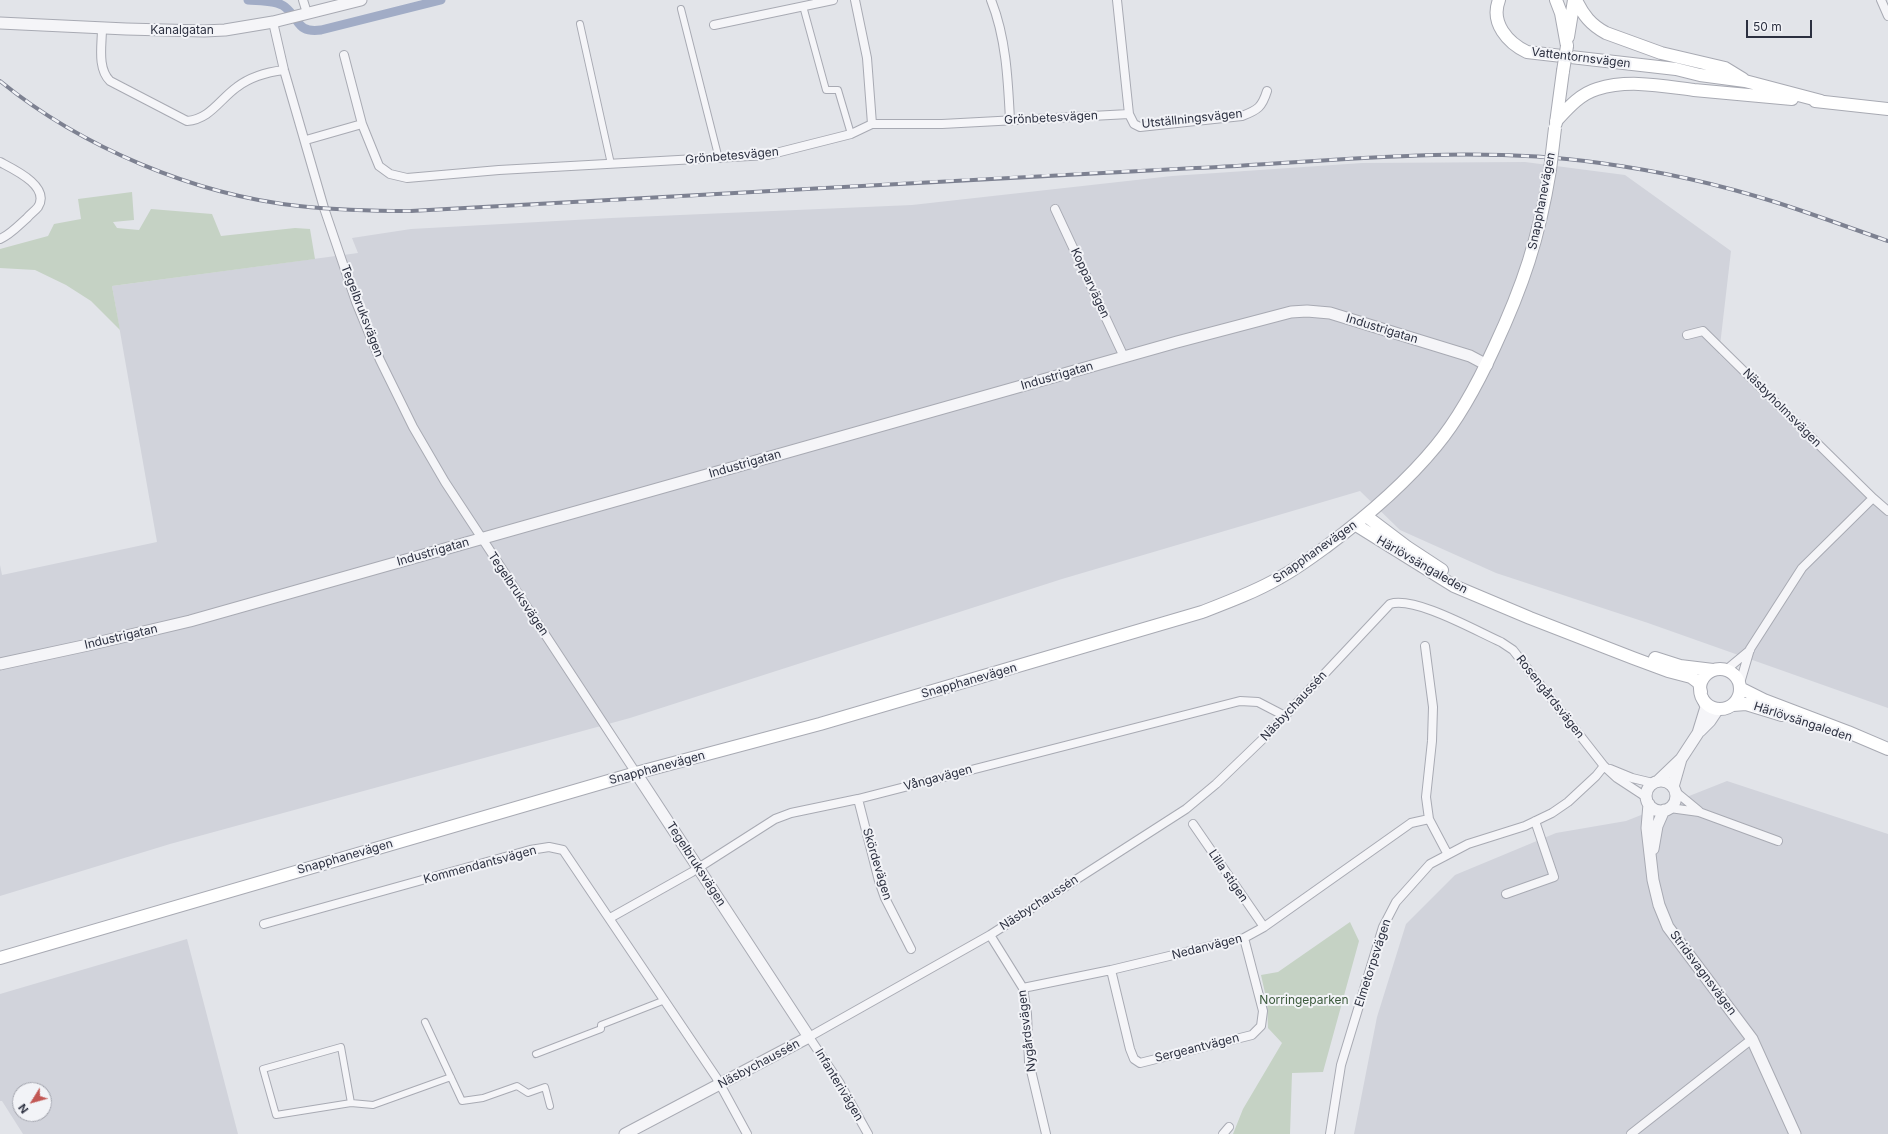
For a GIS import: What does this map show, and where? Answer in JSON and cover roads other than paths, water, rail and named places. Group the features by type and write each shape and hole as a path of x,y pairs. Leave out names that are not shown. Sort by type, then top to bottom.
{"main road":[{"name":"Vattentornsvägen","path":"1499,0 1497,17 1503,33 1512,43 1528,52 1597,61 1647,65 1700,75 1745,81 1821,101"},
{"path":"1556,0 1561,13 1567,46"},
{"path":"1575,0 1586,18 1598,29 1606,33 1661,53 1725,68 1740,76 1745,81"},
{"name":"Snapphanevägen","path":"0,958 636,773 820,724 1202,612 1239,598 1280,578 1356,525 1400,485 1436,446 1463,408 1487,365 1515,304 1531,260 1541,221 1575,0"},
{"name":"Vattentornsvägen","path":"1700,75 1740,94 1821,101 1888,109"},
{"path":"1556,124 1574,103 1586,94 1596,89 1619,84 1645,84 1740,94"},
{"name":"Härlövsängaleden","path":"1366,516 1407,547 1490,601"},
{"name":"Härlövsängaleden","path":"1356,525 1454,586 1668,671 1691,677 1699,683 1701,695"},
{"name":"Härlövsängaleden","path":"1566,631 1623,646 1680,666 1713,670"},
{"path":"1713,670 1726,670 1737,677 1740,685 1740,694 1733,705 1718,709 1706,703 1701,695 1703,679 1713,670"},
{"name":"Härlövsängaleden","path":"1740,685 1764,700 1848,732 1872,744"},
{"name":"Härlövsängaleden","path":"1733,705 1752,705 1847,738 1888,749"}],"street":[{"path":"302,14 303,0"},
{"name":"Kanalgatan","path":"0,24 204,31 247,27 278,21 361,0"},
{"path":"714,25 832,0"},
{"path":"855,0 868,58 872,124"},
{"path":"991,0 1001,36 1008,76 1010,120"},
{"name":"Utställningsvägen","path":"1117,0 1129,114 1134,124 1140,127 1242,116 1254,112 1263,104 1267,91"},
{"path":"1881,0 1888,16"},
{"path":"803,6 826,90 838,90 851,134"},
{"path":"682,8 719,159"},
{"name":"Tegelbruksvägen","path":"278,21 284,70 306,140 324,208 356,302 380,360 413,427 481,538 809,1037"},
{"path":"580,24 611,164"},
{"path":"102,28 102,67 105,76 110,81 186,121 198,120 206,115 237,87 248,80 284,70"},
{"name":"Grönbetesvägen","path":"344,55 362,124 379,166 390,174 407,178 500,170 719,159 768,155 851,134 872,124 942,124 1129,114"},
{"path":"306,140 362,124"},
{"path":"0,162 28,177 36,186 40,197 38,206 22,223 0,239"},
{"name":"Kopparvägen","path":"1056,209 1124,356"},
{"name":"Industrigatan","path":"0,664 190,621 1124,356 1291,312 1308,311 1330,313 1470,356 1487,365"},
{"name":"Näsbyholmsvägen","path":"1687,335 1703,331 1888,511"},
{"path":"1726,670 1750,649 1802,568 1873,498"},
{"name":"Näsbychaussén","path":"629,1134 809,1037 990,935 1186,809 1216,784 1285,716 1390,604 1400,601"},
{"name":"Rosengårdsvägen","path":"1400,601 1418,605 1502,642 1513,650 1604,766 1617,778 1648,801"},
{"path":"1425,646 1432,707 1432,740 1426,797 1429,819 1447,853"},
{"path":"1740,685 1750,649"},
{"path":"1698,733 1706,707 1701,695"},
{"name":"Vångavägen","path":"610,918 698,868 775,819 790,813 858,798 1240,701 1258,702 1285,716"},
{"path":"1718,709 1710,721 1698,733 1681,760 1648,789 1648,801 1656,810 1667,809 1700,812 1778,841"},
{"path":"1667,809 1675,801 1674,789 1681,760"},
{"name":"Rosengårdsvägen","path":"1604,766 1632,778 1656,782"},
{"name":"Elmetorpsvägen","path":"1330,1134 1341,1065 1383,927 1396,902 1430,864 1447,853 1468,844 1535,821 1552,813 1568,802 1596,776 1604,766"},
{"path":"1656,782 1664,781 1700,812"},
{"name":"Skördevägen","path":"858,798 879,881 885,898 911,949"},
{"name":"Stridsvagnsvägen","path":"1648,801 1647,828 1652,857 1653,880 1659,905 1668,927 1752,1039 1795,1134"},
{"name":"Stridsvagnsvägen","path":"1652,857 1658,826 1667,809"},
{"name":"Nedanvägen","path":"1023,988 1112,970 1244,938 1264,928 1405,827 1421,820 1429,819"},
{"path":"1506,894 1554,877 1535,821"},
{"name":"Lilla stigen","path":"1193,824 1264,928"},
{"name":"Kommendantsvägen","path":"264,924 530,850 548,847 564,850 720,1085 747,1134"},
{"name":"Nygårdsvägen","path":"990,935 1023,988 1027,1014 1029,1062 1046,1134"},
{"name":"Sergeantvägen","path":"1112,970 1130,1049 1134,1059 1140,1063 1252,1035 1261,1026 1263,1011 1244,938"},
{"path":"536,1054 601,1029 601,1025 665,1000"},
{"path":"425,1022 462,1101 483,1098 517,1086 528,1093 545,1087 550,1106"},
{"name":"Infanterivägen","path":"809,1037 839,1082 868,1134"},
{"path":"1631,1134 1752,1039"},
{"path":"351,1103 342,1047 262,1069 276,1115 351,1103 373,1105 451,1077"},
{"path":"1223,1134 1229,1127"}],"waterway":[{"path":"248,0 268,1 282,5 307,30 321,30 441,0"}],"railway":[{"path":"0,81 32,105 66,127 103,147 141,164 180,179 220,191 260,200 299,206 355,210 411,211 1398,156 1499,155 1600,163 1688,179 1732,189 1775,202 1888,241"}],"park label":[{"name":"Norringeparken","path":"1304,1000"}]}
